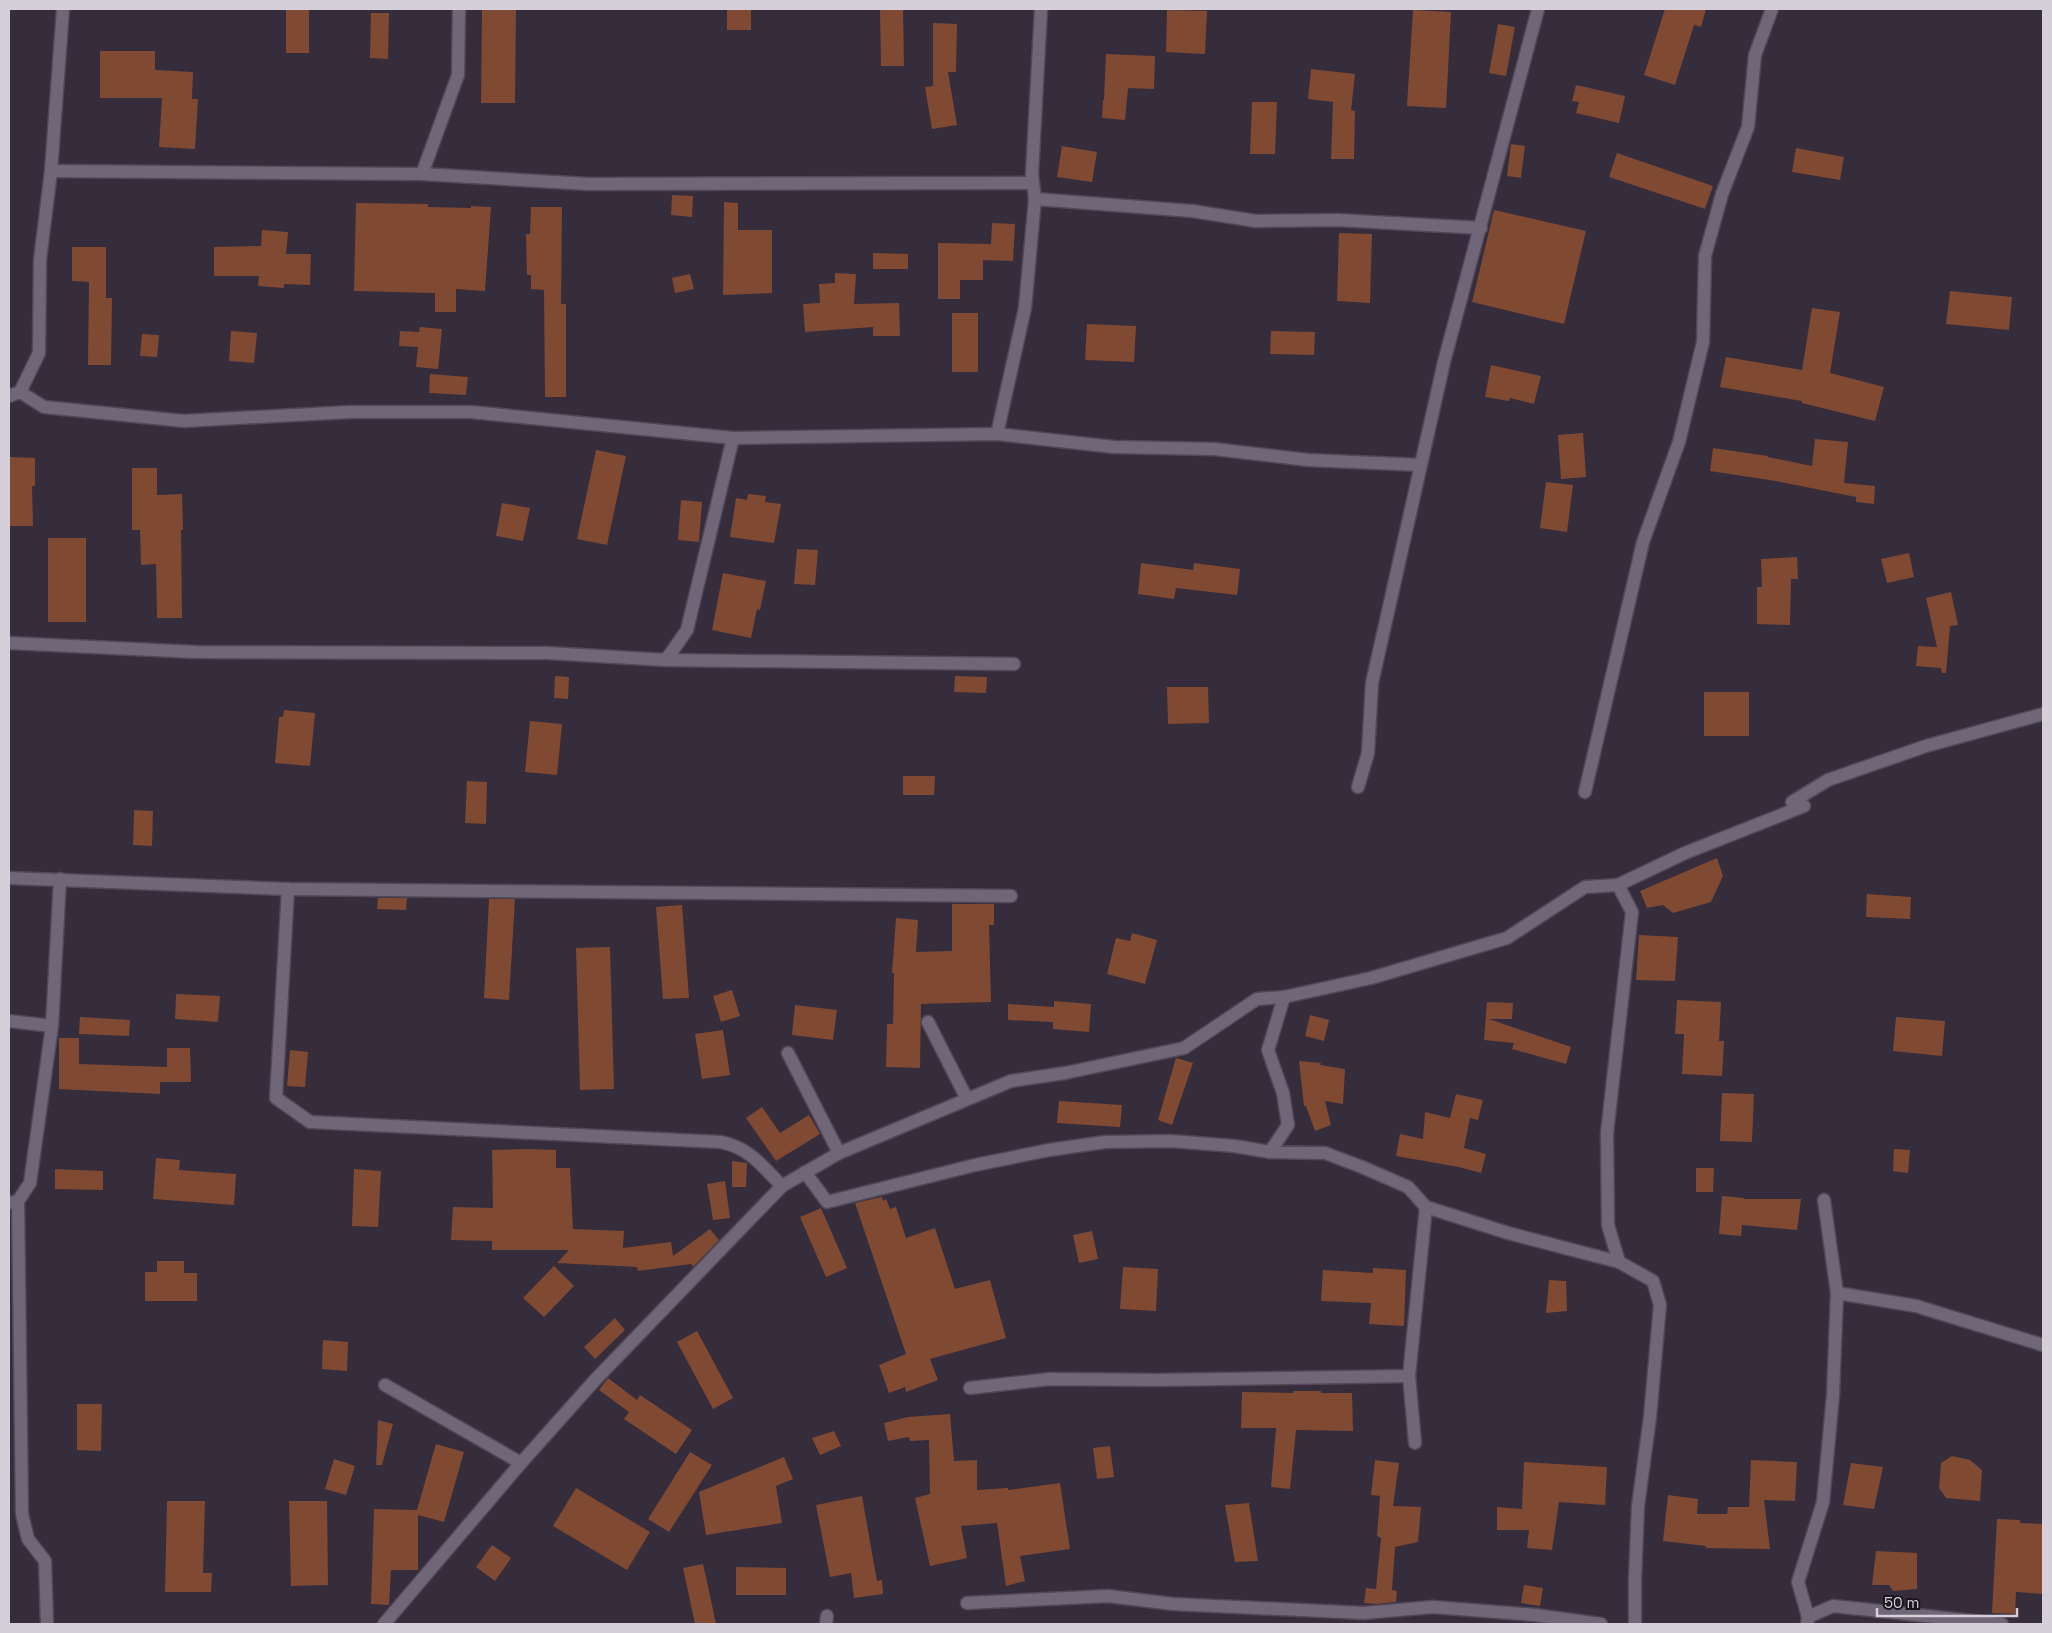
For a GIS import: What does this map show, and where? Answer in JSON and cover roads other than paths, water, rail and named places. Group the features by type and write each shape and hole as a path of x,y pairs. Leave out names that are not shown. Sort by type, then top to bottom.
{"street":[{"path":"63,9 51,171 40,260 39,353 14,394 44,407 184,421 349,412 471,412 733,438 997,434 1114,447 1214,449 1308,460 1421,465"},
{"path":"422,174 458,76 459,9"},
{"path":"997,434 1025,308 1035,199 1033,183 1041,9"},
{"path":"1358,787 1368,753 1372,683 1444,362 1538,9"},
{"path":"1584,792 1642,542 1679,442 1703,342 1705,256 1722,194 1748,127 1755,55 1772,9"},
{"path":"51,171 422,174 588,184 1033,183"},
{"path":"1035,199 1192,211 1256,221 1338,220 1481,228"},
{"path":"666,660 687,630 733,438"},
{"path":"9,643 196,652 547,653 666,660 1014,664"},
{"path":"384,1624 521,1463 595,1380 782,1186 839,1153 1011,1081 1065,1073 1184,1048 1257,999 1284,997 1371,978 1507,938 1585,887 1618,886 1685,852 1798,804 1828,780 1917,749 2043,714"},
{"path":"9,878 288,889 1011,896"},
{"path":"47,1624 45,1561 28,1539 22,1514 13,1202 30,1183 52,1026 60,879"},
{"path":"1618,886 1632,912 1607,1133 1608,1225 1619,1262"},
{"path":"288,889 276,1098 310,1122 721,1142 736,1145 754,1157 782,1186"},
{"path":"1270,1152 1288,1125 1283,1093 1268,1050 1284,997"},
{"path":"9,1021 52,1026"},
{"path":"928,1022 967,1099"},
{"path":"788,1053 839,1153"},
{"path":"805,1172 827,1202 975,1165 1050,1150 1105,1142 1171,1141 1234,1146 1270,1152 1325,1154 1362,1166 1408,1187 1426,1207 1508,1233 1619,1262 1653,1281 1660,1305 1650,1417 1638,1506 1635,1624"},
{"path":"1824,1200 1837,1293 1833,1395 1823,1502 1798,1582 1808,1620 1832,1606 2002,1624"},
{"path":"1415,1443 1409,1376 1426,1207"},
{"path":"1837,1293 1916,1306 2043,1345"},
{"path":"970,1388 1050,1379 1158,1380 1409,1376"},
{"path":"385,1385 521,1463"},
{"path":"967,1603 1108,1596 1220,1607 1364,1613 1433,1607 1535,1615 1601,1624"}]}
